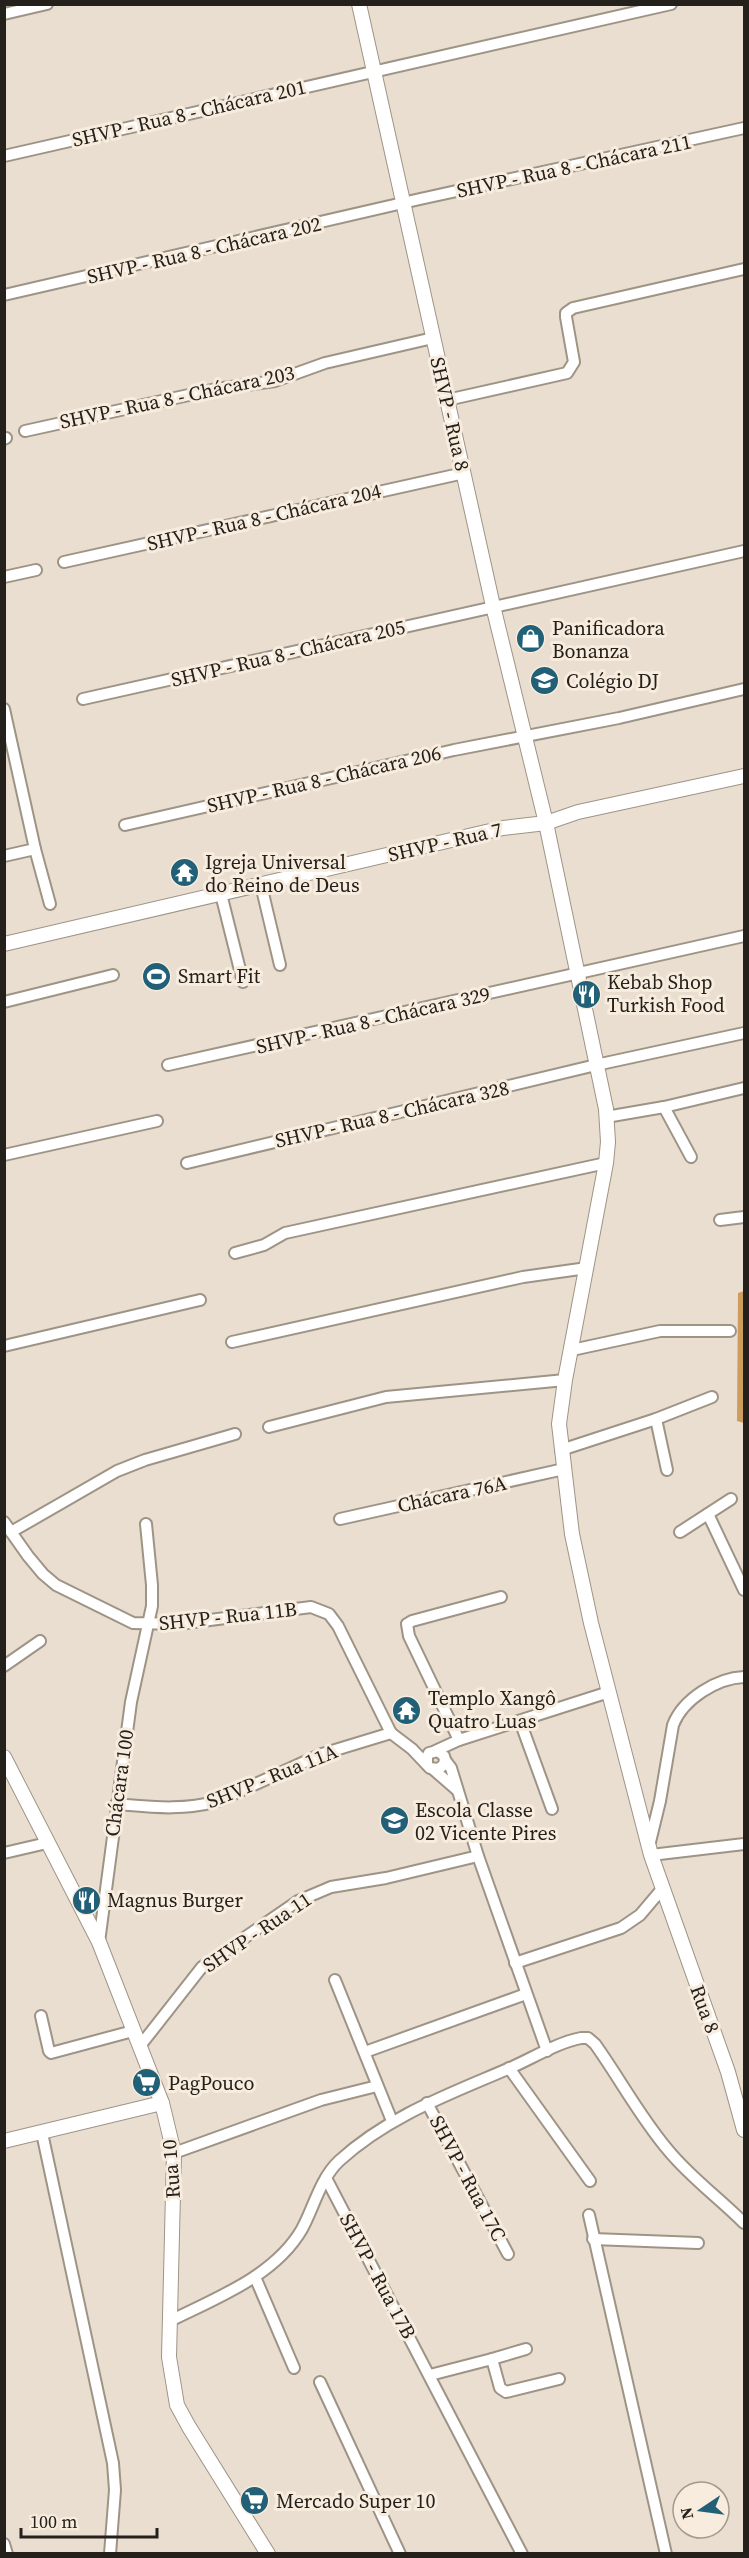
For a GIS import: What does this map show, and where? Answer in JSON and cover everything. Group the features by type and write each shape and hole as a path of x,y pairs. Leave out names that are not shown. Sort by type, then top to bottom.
{"street":[{"path":"4,14 48,4"},
{"name":"SHVP - Rua 8","path":"359,4 493,606 546,823 606,1117 606,1163 572,1350"},
{"name":"SHVP - Rua 8 - Chácara 201","path":"4,156 373,70 671,4"},
{"name":"SHVP - Rua 8 - Chácara 211","path":"403,204 744,128"},
{"name":"SHVP - Rua 8 - Chácara 202","path":"4,295 403,204"},
{"path":"447,400 567,373 574,362 566,313 573,308 744,268"},
{"name":"SHVP - Rua 8 - Chácara 203","path":"25,431 216,389 275,381 325,363 433,338"},
{"name":"SHVP - Rua 8 - Chácara 204","path":"64,562 464,473"},
{"name":"SHVP - Rua 8 - Chácara 205","path":"83,699 744,551"},
{"path":"4,577 36,570"},
{"name":"SHVP - Rua 8 - Chácara 206","path":"125,825 744,689"},
{"path":"5,708 50,904"},
{"name":"SHVP - Rua 7","path":"4,944 503,828 546,823 578,812 744,776"},
{"path":"4,856 36,849"},
{"path":"261,885 280,965"},
{"path":"221,894 243,982"},
{"name":"SHVP - Rua 8 - Chácara 329","path":"168,1065 744,936"},
{"path":"4,1002 113,975"},
{"name":"SHVP - Rua 8 - Chácara 328","path":"187,1163 596,1065 744,1033"},
{"path":"606,1117 664,1107 744,1088"},
{"path":"664,1107 691,1157"},
{"path":"4,1155 157,1121"},
{"path":"235,1252 264,1245 285,1233 606,1163"},
{"path":"720,1220 744,1217"},
{"path":"232,1341 523,1277 588,1268"},
{"path":"4,1346 200,1300"},
{"path":"572,1350 660,1331 730,1331"},
{"name":"Rua 8","path":"572,1350 559,1424 572,1534 609,1692 650,1851 728,2072 744,2130"},
{"path":"269,1427 387,1397 565,1380"},
{"path":"561,1450 656,1419 712,1397"},
{"path":"656,1419 667,1470"},
{"path":"8,1527 117,1471 145,1460 235,1434"},
{"name":"Chácara 76A","path":"340,1519 564,1469"},
{"path":"680,1532 730,1498"},
{"path":"708,1514 744,1590"},
{"name":"Chácara 100","path":"99,1942 131,1702 152,1606 146,1524"},
{"name":"SHVP - Rua 11B","path":"8,1527 43,1574 56,1585 133,1623 148,1625 199,1622 311,1607 329,1614 338,1626 392,1733 457,1791"},
{"path":"456,1741 406,1626 412,1621 501,1597"},
{"path":"4,1666 40,1641"},
{"path":"744,1677 723,1681 705,1691 676,1715 650,1851 744,1845"},
{"path":"439,1754 442,1767 431,1767 427,1757 439,1754 456,1741 609,1692"},
{"path":"520,1721 552,1809"},
{"name":"SHVP - Rua 11A","path":"116,1804 171,1808 200,1806 218,1801 322,1754 392,1733"},
{"path":"412,1749 439,1754 451,1768 478,1856 547,2051"},
{"name":"Rua 10","path":"5,1758 99,1942 162,2103 174,2153 170,2321 172,2377 182,2416 268,2553"},
{"path":"4,1853 47,1843"},
{"name":"SHVP - Rua 11","path":"140,2046 202,1967 298,1901 331,1887 386,1878 478,1856"},
{"path":"515,1963 621,1928 640,1915 662,1890"},
{"path":"335,1980 392,2121"},
{"path":"365,2052 526,1994"},
{"path":"41,2016 51,2053 133,2031"},
{"path":"170,2321 255,2277 290,2247 302,2229 326,2178 337,2163 392,2121 427,2103 581,2038 592,2041 668,2151 744,2223"},
{"path":"509,2068 590,2181"},
{"path":"174,2153 310,2104 377,2086"},
{"path":"4,2141 162,2103"},
{"name":"SHVP - Rua 17C","path":"427,2103 508,2254"},
{"path":"42,2133 113,2463 115,2490 110,2553"},
{"name":"SHVP - Rua 17B","path":"326,2178 522,2553"},
{"path":"589,2215 666,2553"},
{"path":"593,2239 698,2243"},
{"path":"255,2277 294,2368"},
{"path":"430,2375 526,2349"},
{"path":"492,2359 500,2388 506,2392 559,2379"},
{"path":"320,2382 400,2553"},
{"path":"4,2544 7,2553"}],"shaded area":[{"path":"744,1291 744,1423 737,1421 738,1293"}],"place":[{"name":"Panificadora Bonanza","path":"531,639"},
{"name":"Colégio DJ","path":"545,681"},
{"name":"Igreja Universal do Reino de Deus","path":"184,873"},
{"name":"Smart Fit","path":"157,976"},
{"name":"Kebab Shop Turkish Food","path":"586,994"},
{"name":"Templo Xangô Quatro Luas","path":"407,1710"},
{"name":"Escola Classe 02 Vicente Pires","path":"394,1821"},
{"name":"Magnus Burger","path":"86,1900"},
{"name":"PagPouco","path":"147,2083"},
{"name":"Mercado Super 10","path":"255,2501"}]}
